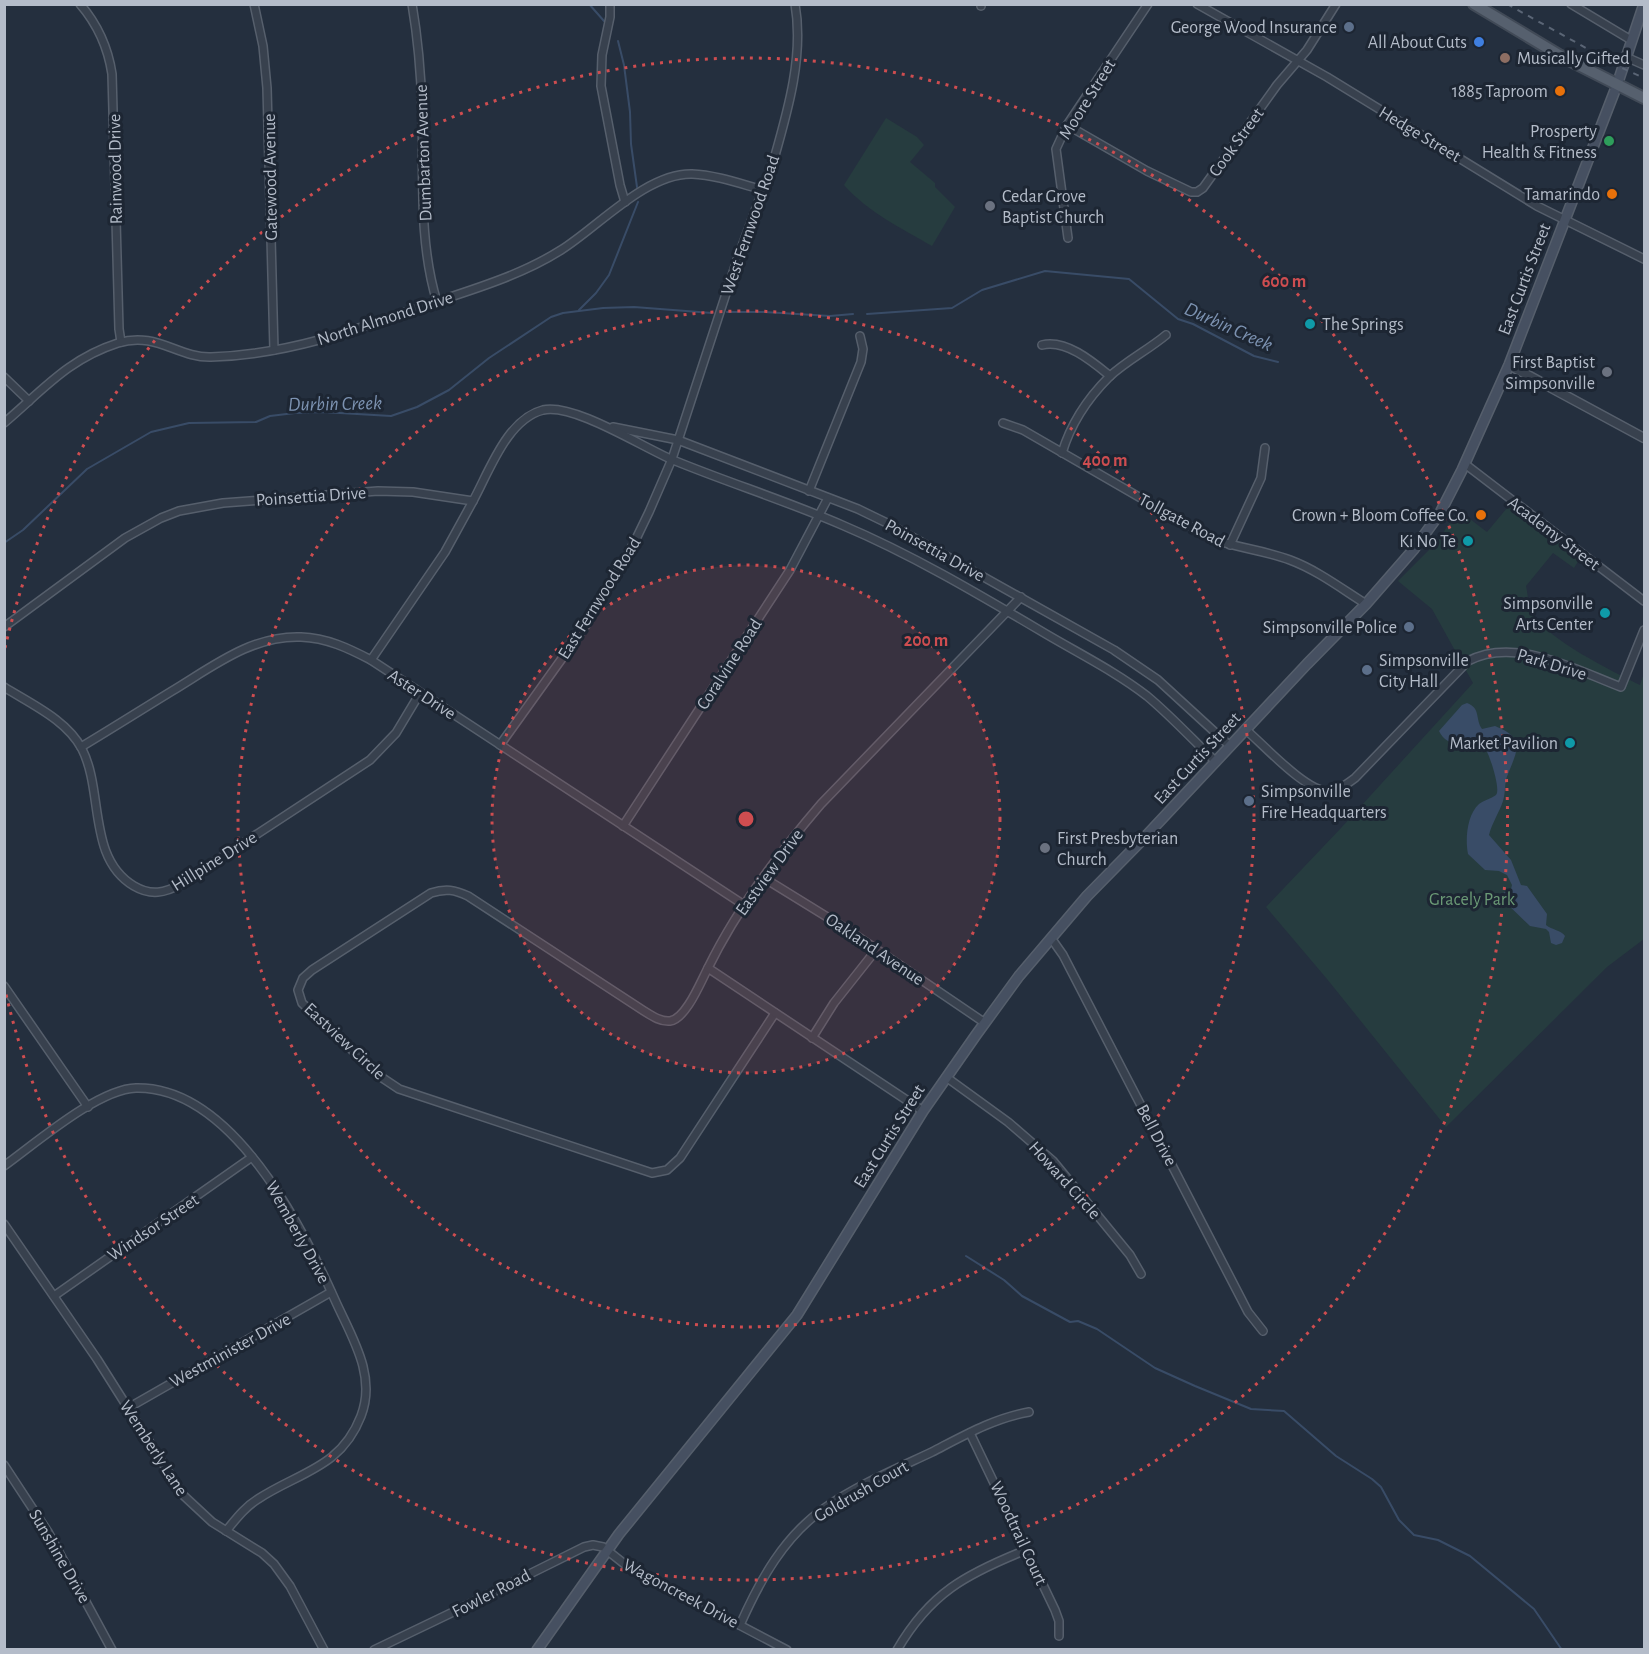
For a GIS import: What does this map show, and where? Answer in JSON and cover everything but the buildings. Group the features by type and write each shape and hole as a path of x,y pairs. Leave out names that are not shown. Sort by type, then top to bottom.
{"main road":[{"path":"1474,4 1559,55 1644,98"},
{"name":"East Curtis Street","path":"537,1650 608,1550 663,1478 797,1315 946,1077 1020,976 1087,896 1366,604 1426,534 1446,502 1465,464 1509,365 1617,85 1644,4"}],"street":[{"name":"Rainwood Drive","path":"80,4 91,17 108,51 112,74 119,329 122,342"},
{"name":"Gatewood Avenue","path":"254,4 263,46 267,88 274,350"},
{"name":"Dumbarton Avenue","path":"412,4 421,87 425,230 437,302"},
{"path":"610,4 610,17 602,55 601,86 625,202"},
{"name":"West Fernwood Road","path":"678,440 782,129 792,83 798,31 795,4"},
{"name":"Moore Street","path":"1068,238 1056,149 1067,125 1148,4"},
{"name":"Hedge Street","path":"1197,4 1297,60 1538,206 1644,259"},
{"path":"1297,60 1307,50 1336,4"},
{"path":"1571,4 1631,40"},
{"path":"1626,57 1644,65"},
{"name":"Cook Street","path":"1067,125 1147,171 1191,192 1197,192 1203,188 1297,60"},
{"name":"North Almond Drive","path":"4,423 74,363 94,351 122,342 142,340 158,342 192,355 205,357 274,350 332,338 437,302 539,263 562,250 625,202 664,180 680,175 698,174 763,190"},
{"path":"1062,453 1069,430 1086,402 1110,376 1166,335"},
{"path":"809,491 861,362 863,349 860,336"},
{"path":"1042,345 1051,343 1063,346 1110,376"},
{"path":"1509,365 1644,438"},
{"path":"4,377 29,401"},
{"name":"Poinsettia Drive","path":"4,627 125,538 179,511 223,503 378,491 413,492 473,501 509,434 530,415 545,410 556,410 602,426 672,459 863,534 904,554 1122,678 1216,762"},
{"name":"Tollgate Road","path":"1003,423 1023,430 1210,538 1292,561 1366,604"},
{"name":"Poinsettia Drive","path":"602,426 678,440 891,525 1021,597 1141,668 1158,680 1230,746"},
{"name":"East Fernwood Road","path":"500,745 585,625 626,557 672,459 678,440"},
{"path":"1230,545 1261,478 1265,448"},
{"name":"Academy Street","path":"1465,464 1644,602"},
{"name":"Coralvine Road","path":"623,826 790,570 828,498"},
{"path":"370,660 445,552 473,501"},
{"name":"Eastview Drive","path":"708,968 744,904 821,804 1021,597"},
{"name":"Park Drive","path":"1245,729 1291,772 1315,788 1328,792 1342,787 1354,778 1468,661 1482,654 1522,652 1559,663 1621,687 1644,630"},
{"name":"Aster Drive","path":"81,747 218,663 262,641 288,637 314,638 340,644 370,660 744,904"},
{"name":"Hillpine Drive","path":"4,687 54,719 81,747 92,775 101,838 106,854 121,877 139,889 149,892 165,892 181,884 370,760 396,733 420,693"},
{"name":"Oakland Avenue","path":"764,878 985,1023"},
{"name":"Eastview Circle","path":"708,968 679,1017 672,1020 661,1020 468,896 455,890 444,889 431,892 312,970 303,978 298,990 303,1003 319,1019 381,1077 399,1089 652,1173 667,1170 680,1158 775,1013"},
{"name":"Bell Drive","path":"1051,938 1063,955 1248,1312 1263,1331"},
{"path":"812,1038 834,1003 876,950"},
{"path":"708,968 924,1111"},
{"path":"4,986 88,1107"},
{"name":"Howard Circle","path":"946,1077 1008,1122 1053,1161 1130,1255 1141,1274"},
{"name":"Wemberly Drive","path":"4,1166 88,1107 106,1097 130,1089 149,1089 168,1093 189,1102 207,1114 252,1157 289,1209 332,1292 365,1369 366,1395 361,1415 348,1441 332,1458 311,1472 258,1499 242,1512 226,1531"},
{"name":"Windsor Street","path":"54,1296 252,1157"},
{"name":"Wemberly Lane","path":"4,1224 128,1408 183,1495 204,1516 262,1553 274,1564 290,1586 324,1650"},
{"name":"Westminister Drive","path":"128,1408 332,1292"},
{"name":"Goldrush Court","path":"740,1625 757,1588 776,1557 791,1538 814,1516 854,1491 970,1433 1005,1417 1029,1412"},
{"name":"Woodtrail Court","path":"970,1433 1058,1617 1059,1636"},
{"name":"Sunshine Drive","path":"4,1465 55,1544 112,1650"},
{"name":"Fowler Road","path":"374,1650 584,1547 593,1545 608,1550"},
{"name":"Wagoncreek Drive","path":"608,1550 627,1566 787,1650"},
{"path":"897,1650 922,1613 950,1588 992,1563 1026,1550"}],"green space":[{"path":"886,118 917,137 924,145 910,162 935,183 935,187 955,207 932,246 874,211 844,185"},
{"name":"Gracely Park","path":"1512,502 1579,560 1574,568 1553,553 1526,586 1532,613 1552,634 1598,663 1640,685 1644,673 1644,939 1607,967 1446,1127 1266,907 1473,683 1432,609 1398,581 1437,542 1458,510 1487,532"}],"water":[{"path":"1467,703 1476,711 1482,729 1495,726 1511,735 1515,740 1516,752 1507,777 1503,801 1489,835 1511,860 1521,885 1527,886 1547,914 1546,925 1565,936 1562,943 1556,945 1551,943 1549,932 1546,929 1530,926 1501,898 1501,894 1511,889 1512,885 1507,875 1499,871 1485,870 1468,854 1467,834 1472,814 1479,804 1496,795 1497,787 1486,750 1448,741 1439,731 1462,705"}],"waterway":[{"path":"589,4 604,21"},
{"path":"618,41 624,65 637,187"},
{"path":"579,310 596,293 609,275 638,202"},
{"name":"Durbin Creek","path":"867,314 952,308 982,290 1045,271 1129,279 1178,319 1193,324 1254,356 1278,362"},
{"name":"Durbin Creek","path":"4,543 23,530 87,469 151,432 189,423 256,422 270,416 295,413 323,412 391,416 417,407 449,390 489,358 551,317 563,313 634,307 712,313"},
{"name":"Durbin Creek","path":"727,312 830,316 853,314"},
{"path":"966,1256 1004,1280 1022,1296 1070,1322 1078,1321 1097,1329 1155,1368 1251,1409 1284,1411 1336,1456 1381,1487 1399,1520 1414,1535 1438,1540 1470,1556 1534,1609 1562,1650"}],"railway":[{"path":"1507,4 1644,78"}],"place":[{"name":"George Wood Insurance","path":"1349,27"},
{"name":"All About Cuts","path":"1479,42"},
{"name":"Musically Gifted","path":"1505,58"},
{"name":"1885 Taproom","path":"1560,91"},
{"name":"Prosperty Health & Fitness","path":"1609,141"},
{"name":"Tamarindo","path":"1612,194"},
{"name":"Cedar Grove Baptist Church","path":"990,206"},
{"name":"The Springs","path":"1310,324"},
{"name":"First Baptist Simpsonville","path":"1607,372"},
{"name":"Crown + Bloom Coffee Co.","path":"1481,515"},
{"name":"Ki No Te","path":"1468,541"},
{"name":"Simpsonville Arts Center","path":"1605,613"},
{"name":"Simpsonville Police","path":"1409,627"},
{"name":"Simpsonville City Hall","path":"1367,670"},
{"name":"Market Pavilion","path":"1570,743"},
{"name":"Simpsonville Fire Headquarters","path":"1249,801"},
{"name":"First Presbyterian Church","path":"1045,848"}]}
